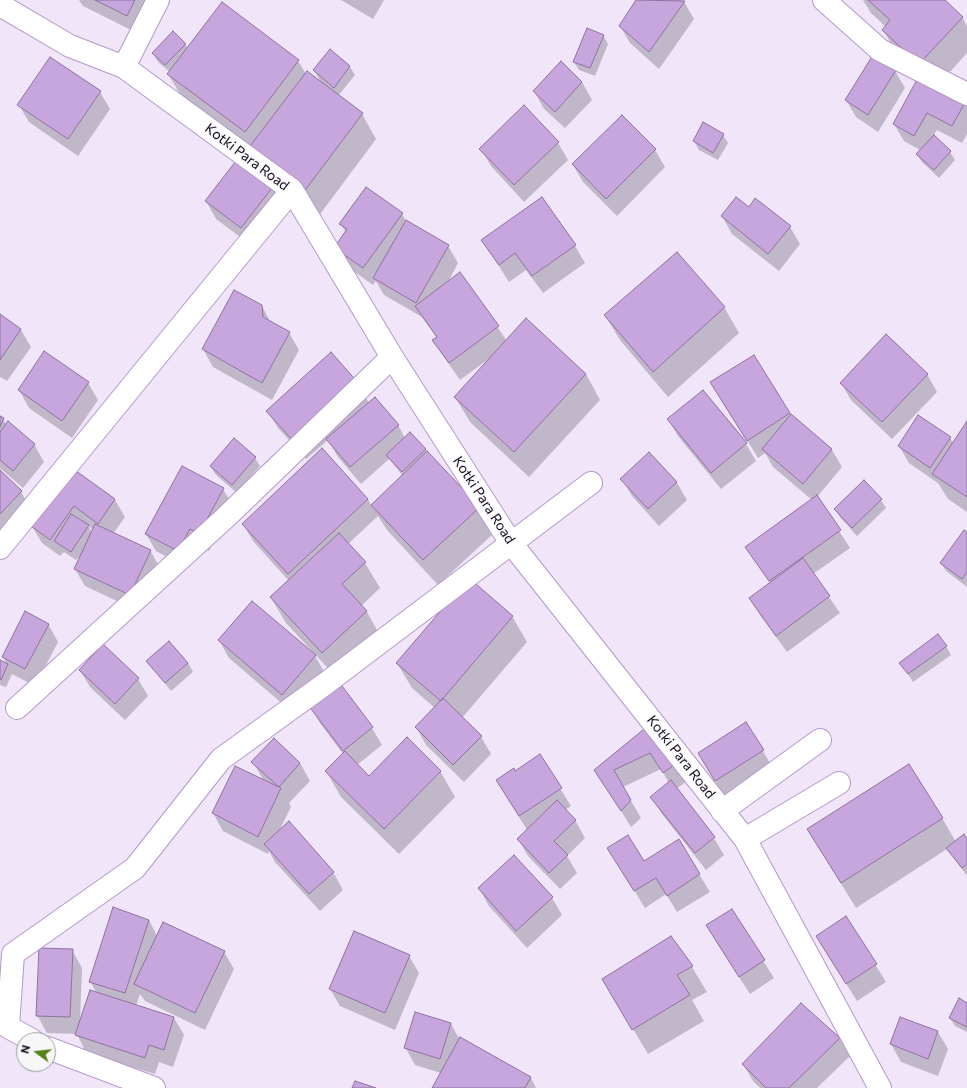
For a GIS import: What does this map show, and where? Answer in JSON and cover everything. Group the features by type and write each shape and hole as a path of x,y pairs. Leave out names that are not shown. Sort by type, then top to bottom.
{"street":[{"path":"124,67 158,0"},
{"path":"824,0 880,50 967,94"},
{"name":"Kotki Para Road","path":"0,5 70,46 124,67 292,190 392,357 511,543 745,839 880,1088"},
{"path":"0,548 292,190"},
{"path":"16,708 224,518 392,357"},
{"path":"17,1032 8,1027 13,954 135,868 221,759 325,684 591,483"},
{"path":"722,811 820,740"},
{"path":"745,839 839,783"},
{"path":"56,1051 154,1088"}],"building":[{"path":"95,0 135,0 127,16"},
{"path":"636,0 685,1 649,52 619,26"},
{"path":"868,0 945,0 963,17 919,64 882,30 890,20"},
{"path":"222,2 299,60 245,132 167,74"},
{"path":"587,28 604,35 590,68 573,62"},
{"path":"173,31 186,44 165,65 152,53"},
{"path":"330,49 350,66 334,88 313,70"},
{"path":"873,55 896,70 868,115 845,100"},
{"path":"50,57 101,91 68,139 17,105"},
{"path":"561,61 582,82 555,112 533,91"},
{"path":"307,71 363,113 303,193 247,150"},
{"path":"920,74 967,99 952,126 927,113 914,136 893,124"},
{"path":"524,105 559,142 514,185 479,149"},
{"path":"622,115 656,149 606,199 572,164"},
{"path":"703,122 724,134 713,153 693,141"},
{"path":"934,135 951,151 934,170 916,154"},
{"path":"239,157 275,184 241,228 205,201"},
{"path":"366,187 403,213 363,268 334,248 347,229 339,224"},
{"path":"542,197 576,245 532,276 515,253 499,265 481,240"},
{"path":"736,197 749,207 755,198 791,226 768,254 721,216"},
{"path":"406,220 449,245 416,303 373,278"},
{"path":"677,252 725,307 653,372 604,315"},
{"path":"460,272 499,326 449,363 432,340 437,337 415,306"},
{"path":"234,290 262,305 263,317 290,332 262,383 202,349"},
{"path":"0,314 21,329 0,360"},
{"path":"526,318 586,374 514,452 454,397"},
{"path":"886,334 928,374 882,422 840,383"},
{"path":"44,351 89,382 62,421 18,390"},
{"path":"331,352 360,385 295,443 266,411"},
{"path":"754,355 790,413 747,441 710,382"},
{"path":"703,390 747,443 711,473 667,419"},
{"path":"375,397 399,425 350,467 326,439"},
{"path":"791,414 832,449 803,484 762,449"},
{"path":"918,415 951,437 930,468 898,446"},
{"path":"0,416 4,418 0,427"},
{"path":"8,421 35,444 13,471 0,460 0,432"},
{"path":"967,421 967,497 932,474"},
{"path":"410,432 426,449 402,472 386,455"},
{"path":"234,438 256,457 232,485 210,466"},
{"path":"322,448 368,499 288,574 242,524"},
{"path":"427,451 480,507 423,560 371,505"},
{"path":"649,452 677,482 648,509 620,479"},
{"path":"182,466 224,488 199,534 190,529 178,551 145,534"},
{"path":"72,468 115,499 98,524 74,506 50,540 31,526"},
{"path":"0,470 22,491 0,514"},
{"path":"864,480 882,499 852,528 834,509"},
{"path":"817,495 841,530 769,581 745,547"},
{"path":"71,514 89,525 71,552 54,541"},
{"path":"95,524 151,550 130,595 74,569"},
{"path":"964,530 967,532 967,572 962,579 940,563"},
{"path":"339,533 366,562 342,584 367,611 322,653 270,597"},
{"path":"803,558 830,596 776,636 749,598"},
{"path":"469,578 513,616 441,701 396,663"},
{"path":"252,601 316,655 282,695 218,640"},
{"path":"25,611 49,624 25,669 2,657"},
{"path":"938,634 947,646 908,674 899,663"},
{"path":"169,641 188,663 165,683 146,661"},
{"path":"103,644 139,678 115,704 79,670"},
{"path":"0,660 8,664 1,680 0,679"},
{"path":"339,682 373,727 343,751 308,705"},
{"path":"443,698 482,736 453,765 415,727"},
{"path":"746,722 764,750 715,781 698,753"},
{"path":"649,725 677,763 663,773 650,753 614,770 631,800 621,811 594,770"},
{"path":"407,737 441,771 384,829 325,771 345,751 369,776"},
{"path":"274,738 300,763 279,787 251,762"},
{"path":"540,754 562,788 519,816 496,780 514,768 515,771"},
{"path":"909,764 943,818 841,883 807,829"},
{"path":"235,766 281,788 258,837 212,813"},
{"path":"671,780 715,837 695,853 650,797"},
{"path":"557,800 576,820 554,841 568,855 549,873 517,839"},
{"path":"289,821 334,872 309,894 264,844"},
{"path":"964,834 967,839 967,864 962,868 946,848"},
{"path":"628,835 644,861 679,839 700,874 667,896 656,878 634,891 607,848"},
{"path":"514,855 553,897 516,931 478,888"},
{"path":"113,907 149,920 125,993 89,982"},
{"path":"732,909 765,960 739,977 706,925"},
{"path":"846,916 877,964 846,984 816,936"},
{"path":"163,922 225,951 195,1013 134,984"},
{"path":"354,931 410,955 385,1013 329,989"},
{"path":"671,936 693,966 677,975 690,995 632,1030 602,979"},
{"path":"39,948 73,949 70,1017 36,1016"},
{"path":"90,990 174,1017 164,1050 149,1045 145,1058 75,1035"},
{"path":"959,998 967,1003 967,1027 949,1018"},
{"path":"801,1003 840,1038 789,1088 766,1088 742,1064"},
{"path":"415,1012 451,1023 440,1059 404,1048"},
{"path":"900,1017 938,1031 928,1059 890,1044"},
{"path":"460,1037 531,1077 525,1088 432,1088"},
{"path":"355,1081 376,1088 352,1088"}]}
